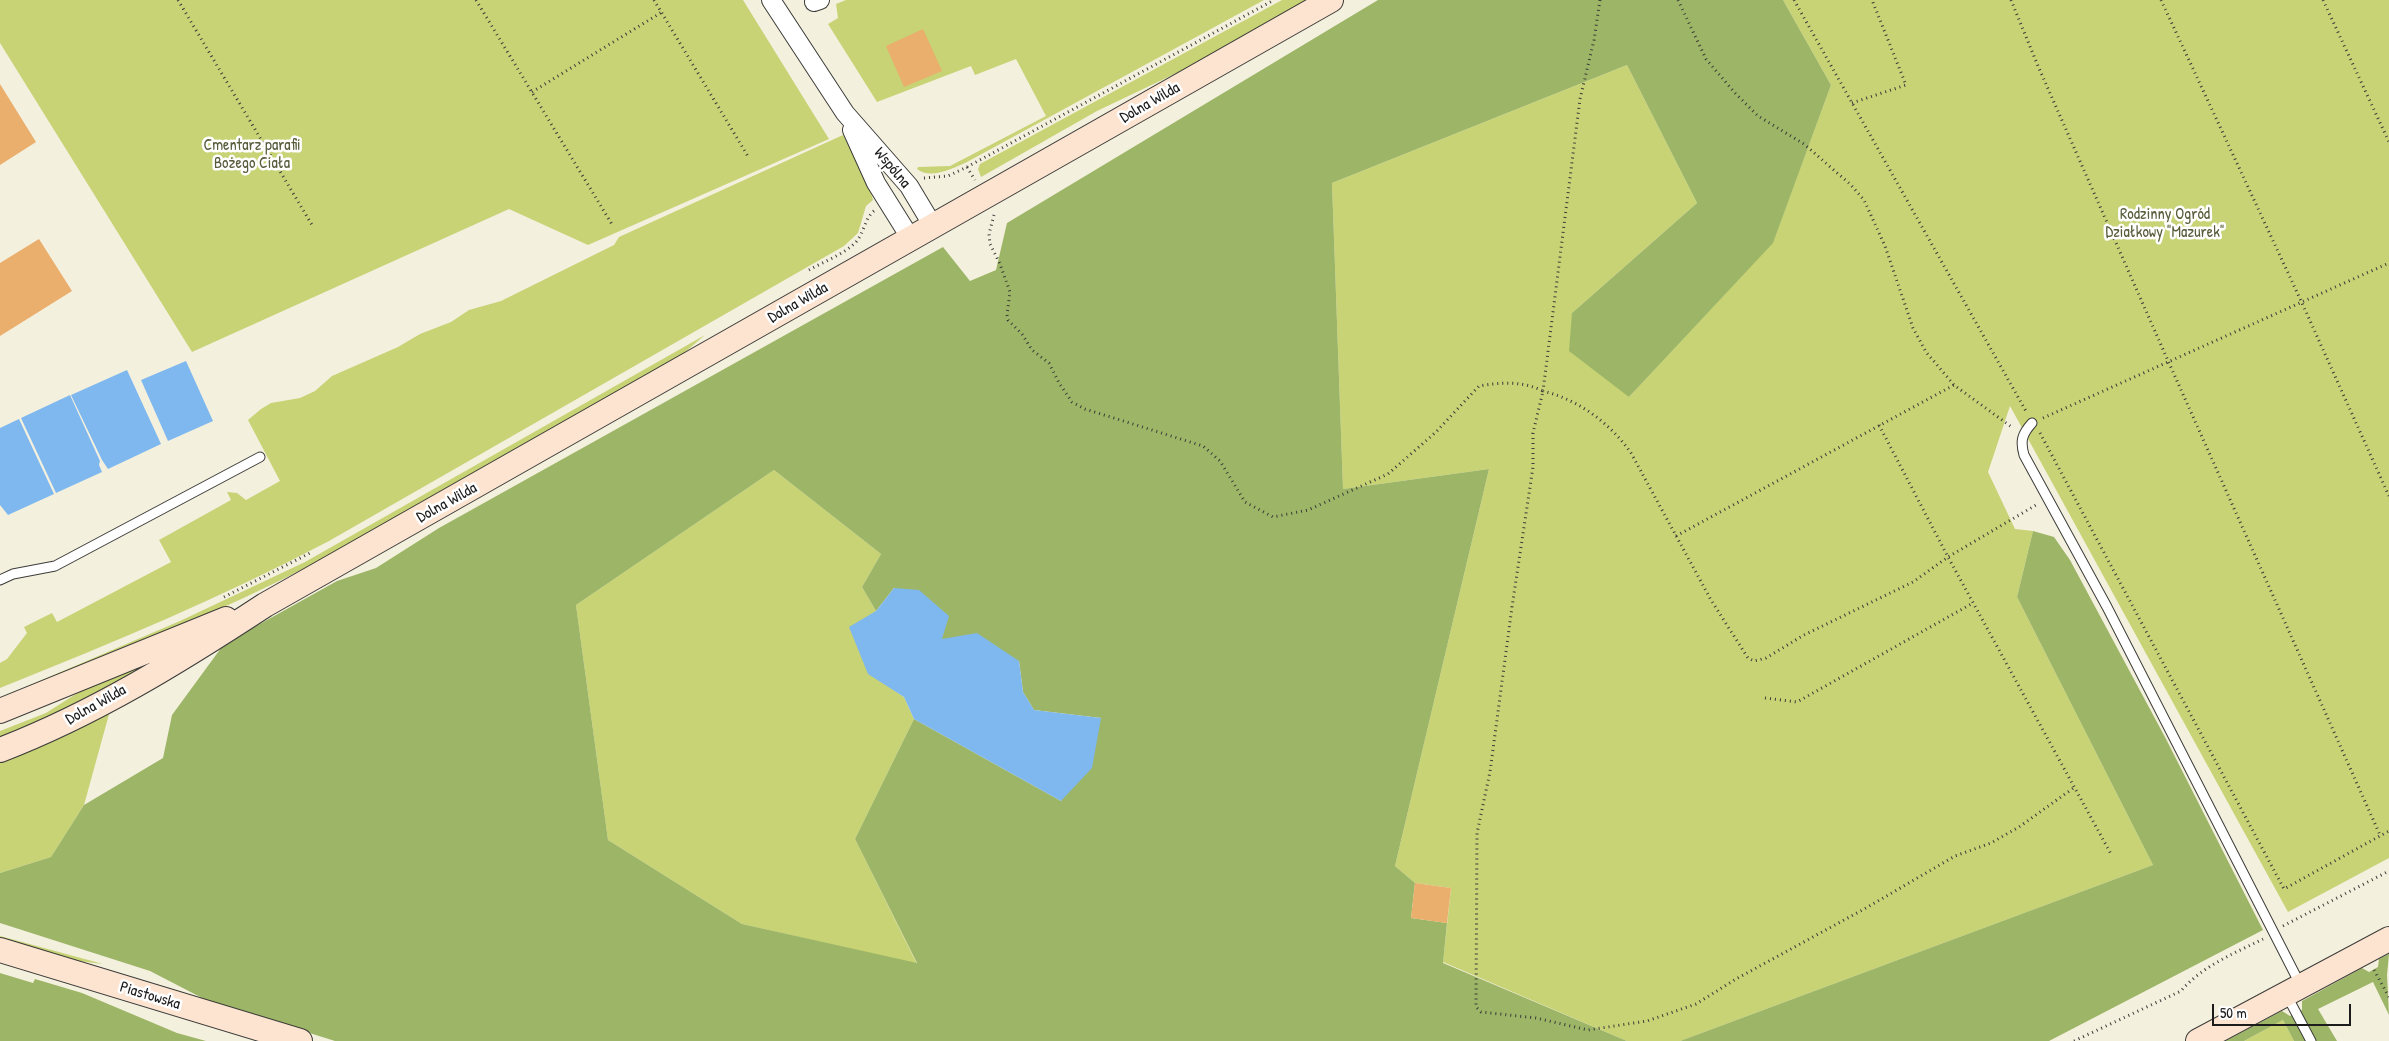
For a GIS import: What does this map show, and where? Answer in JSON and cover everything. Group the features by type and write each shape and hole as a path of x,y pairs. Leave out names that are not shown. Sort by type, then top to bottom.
{"main road":[{"name":"Dolna Wilda","path":"0,750 74,718 195,650 265,605 933,226 980,189 1331,0"},
{"name":"Dolna Wilda","path":"0,711 85,678 210,624 265,605"},
{"path":"2198,1041 2389,939"},
{"name":"Piastowska","path":"0,950 300,1041"}],"street":[{"name":"Wspólna","path":"771,0 845,114 909,186 933,226"},
{"name":"Wspólna","path":"845,114 876,183 911,238"}],"lane":[{"path":"2032,423 2024,431 2021,443 2024,455 2107,607 2273,930 2311,1041"},
{"path":"0,580 13,574 55,566 260,457"}],"path":[{"path":"178,0 312,226"},
{"path":"476,0 613,226"},
{"path":"654,0 749,158"},
{"path":"909,186 922,177 938,178 967,167 1274,0"},
{"path":"1600,0 1594,40 1580,99 1544,391 1533,433 1533,468 1490,772 1477,833 1476,1007 1481,1012 1536,1018 1588,1030 1648,1021 1696,1004 1736,978 1866,908 1955,856 1991,843 2019,827 2075,787"},
{"path":"1678,0 1706,59 1735,93 1758,116 1804,144 1852,185 1864,200 1886,246 1913,328 1926,352 1954,384 2012,428 2024,431"},
{"path":"1794,0 2032,423 2046,444 2284,888 2389,831"},
{"path":"1852,103 1906,85 1872,0"},
{"path":"2011,0 2038,66 2169,363 2380,835"},
{"path":"2161,0 2302,303 2389,496"},
{"path":"2323,0 2389,142"},
{"path":"532,92 662,12"},
{"path":"967,167 980,189 987,207 994,214 989,234 990,244 1000,264 1010,292 1006,315 1008,320 1022,334 1032,350 1050,363 1059,384 1072,402 1084,409 1203,446 1220,461 1245,502 1273,518 1308,510 1388,474 1436,432 1479,386 1514,384 1534,386 1562,396 1582,407 1607,424 1622,440 1632,453 1736,642 1748,658 1754,661 1766,658 1804,635 1913,582 1948,557 2048,498"},
{"path":"802,274 853,244 863,232 868,216 887,201"},
{"path":"2032,423 2389,264"},
{"path":"1676,536 1954,384"},
{"path":"1880,425 1948,557 2111,854"},
{"path":"220,599 314,551"},
{"path":"1765,698 1797,702 1973,603"},
{"path":"2074,1041 2181,991 2197,976 2221,960 2264,938 2273,930 2389,871"},
{"path":"2364,952 2389,997"}],"green space":[{"name":"Cmentarz parafii Bożego Ciała","path":"0,0 743,0 829,139 588,245 509,209 192,352 0,43"},
{"path":"846,0 1264,0 967,162 942,172 928,173 917,169 918,167 950,166 1046,116 1016,59 975,75 971,66 877,102 828,24 838,18 836,4"},
{"path":"1282,0 1311,0 1206,59 1097,111 981,177 978,169 980,164"},
{"path":"1378,0 1783,0 1831,85 1773,243 1629,397 1569,351 1572,313 1697,203 1627,65 1332,183 1343,489 1489,469 1395,866 1415,883 1411,918 1447,923 1443,963 1627,1041 335,1041 208,1001 150,971 0,923 0,873 51,857 84,805 163,758 172,715 224,644 337,581 376,568 439,528 943,247 970,281 996,270 1007,223","holes":["774,470 881,554 862,587 876,611 894,588 942,639 1019,661 1023,692 1034,710 1101,718 1061,801 914,719 855,839 917,963 742,924 608,840 576,605"]},
{"name":"Rodzinny Ogród Działkowy \"Mazurek\"","path":"1783,0 2389,0 2389,858 2288,912 2010,406 1988,472 2015,529 2033,531 2017,597 2153,865 1680,1041 1627,1041 1443,962 1451,888 1415,883 1395,866 1489,469 1343,489 1332,183 1627,65 1697,203 1572,313 1629,397 1773,242 1831,85"},
{"path":"843,135 869,186 873,200 866,206 858,233 844,246 329,541 289,562 167,619 0,688 0,663 7,659 27,633 24,627 52,613 57,622 171,562 159,540 231,500 227,492 237,493 246,500 280,481 248,420 261,409 271,403 300,398 315,391 332,376 398,347 420,334 451,322 469,310 501,301 614,245 619,237"},
{"path":"705,335 677,359 379,530 209,614 0,700 0,698 180,621 305,562"},
{"path":"774,470 881,554 862,587 876,611 868,673 904,697 914,719 855,839 917,964 742,924 608,840 576,605"},
{"path":"2033,531 2054,537 2070,560 2166,739 2263,930 2049,1041 1680,1041 2153,865 2017,597"},
{"path":"167,654 79,706 0,740 0,731 46,713 79,692"},
{"path":"111,707 84,805 51,857 0,873 0,761"},
{"path":"0,936 103,964 62,959 0,940"},
{"path":"2389,954 2387,975 2389,1015 2373,982 2318,1009 2337,1041 2294,1041 2283,1020 2244,1041 2225,1041 2282,1011 2290,1016 2302,1010 2302,1001 2362,968 2369,972 2378,967 2379,959"},
{"path":"0,973 33,983 35,979 82,993 177,1033 206,1041 0,1041"},
{"path":"2283,1020 2294,1041 2244,1041"}],"water":[{"path":"186,361 213,421 168,441 141,380"},
{"path":"127,370 161,444 108,469 71,395"},
{"path":"70,395 100,461 99,465 102,472 56,493 21,418"},
{"path":"19,419 54,494 8,515 0,505 0,428"},
{"path":"894,588 919,590 949,616 942,639 977,633 1019,661 1023,692 1034,710 1101,718 1092,768 1061,801 914,719 904,697 868,674 849,627 876,611"}],"building":[{"path":"923,29 942,71 904,87 886,46"},
{"path":"0,84 36,142 0,165"},
{"path":"39,239 72,291 0,336 0,263"},
{"path":"1415,883 1451,888 1447,923 1411,918"}]}
